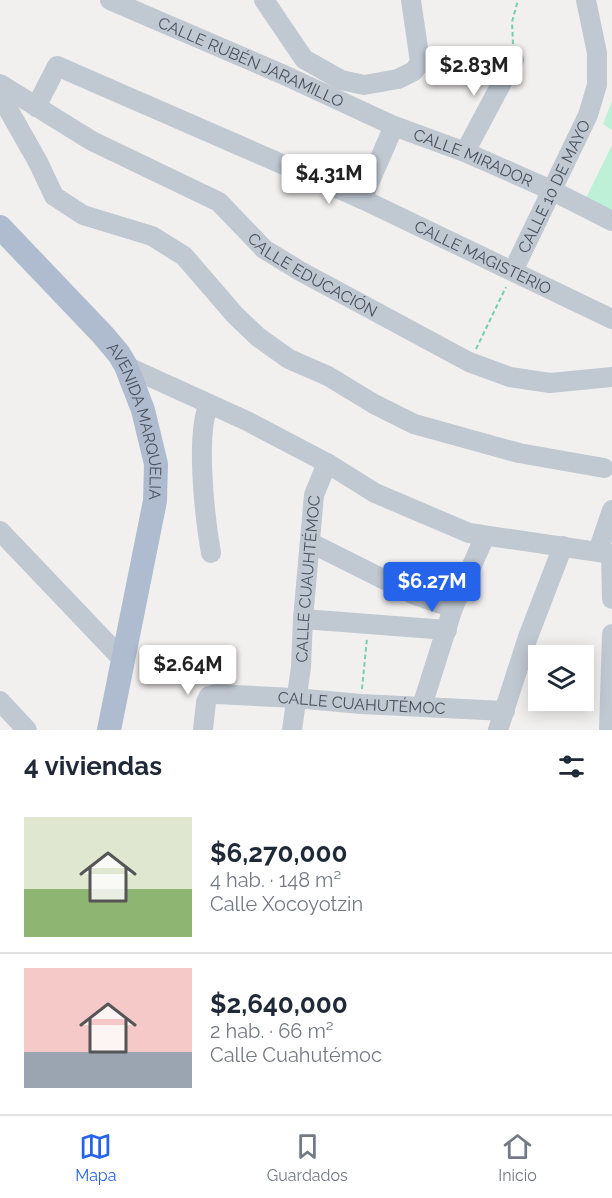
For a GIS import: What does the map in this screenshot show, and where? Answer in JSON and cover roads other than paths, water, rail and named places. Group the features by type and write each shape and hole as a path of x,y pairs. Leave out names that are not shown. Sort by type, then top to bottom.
{"main road":[{"name":"AVENIDA MARQUELIA","path":"0,227 119,354 143,410 156,464 155,501 109,730"}],"street":[{"name":"CALLE RUBÉN JARAMILLO","path":"110,0 284,75 394,126"},
{"path":"264,0 304,59 341,80 364,85 398,79 414,71 420,62 411,0"},
{"name":"CALLE 10 DE MAYO","path":"513,271 588,116 597,85 597,52 586,0"},
{"path":"465,152 514,60"},
{"name":"CALLE MAGISTERIO","path":"36,107 57,66 362,199 612,320"},
{"name":"CALLE EDUCACIÓN","path":"0,84 92,141 219,202 264,249 300,272 469,362 510,377 550,383 612,377"},
{"path":"0,96 38,162 54,196 83,215 152,236 184,256 235,315 258,337 289,359 328,376 374,404 414,424 519,453 604,468"},
{"name":"CALLE MIRADOR","path":"394,126 465,152 551,190 612,221"},
{"path":"362,199 394,126"},
{"path":"126,366 247,421 327,463 375,494 469,533 607,553"},
{"path":"209,404 204,413 202,462 206,524 211,553"},
{"name":"CALLE CUAUHTÉMOC","path":"292,730 301,667 314,495 327,463"},
{"path":"612,510 607,553 612,599"},
{"path":"0,531 124,661"},
{"path":"422,706 453,608 485,536"},
{"path":"311,543 415,595 453,608"},
{"path":"498,730 528,637 563,546"},
{"path":"303,619 447,630"},
{"path":"609,730 612,634"},
{"path":"203,730 206,702 209,696 224,695 224,704 213,730"},
{"name":"CALLE CUAHUTÉMOC","path":"224,695 505,711"},
{"path":"0,702 27,730"}]}
